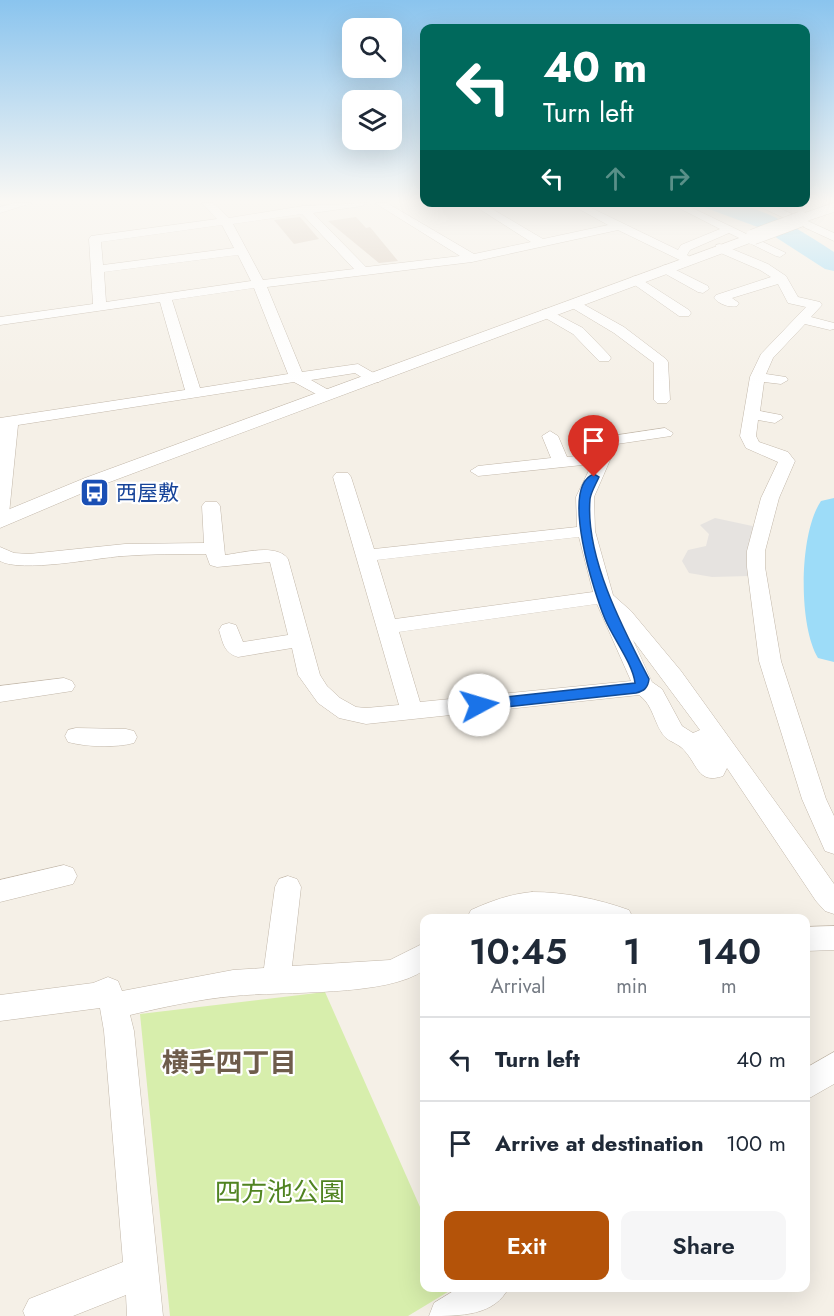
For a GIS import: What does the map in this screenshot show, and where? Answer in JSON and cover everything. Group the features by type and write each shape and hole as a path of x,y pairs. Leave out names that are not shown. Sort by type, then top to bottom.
{"street":[{"path":"97,264 100,307"},
{"path":"97,269 134,264"},
{"path":"248,264 259,284 297,378 327,395"},
{"path":"357,264 363,271"},
{"path":"0,321 259,284 418,264"},
{"path":"0,521 92,482 374,379 674,264"},
{"path":"758,264 782,279 793,300 815,305 766,357 757,377 748,436 752,445 783,456 787,461 770,498 756,551 756,567 770,661 814,799 834,844"},
{"path":"666,269 704,289"},
{"path":"732,303 721,298 761,283 782,279"},
{"path":"636,280 684,314"},
{"path":"165,298 194,394"},
{"path":"574,303 619,330 661,362 662,400"},
{"path":"547,313 578,331 604,358"},
{"path":"803,319 830,326"},
{"path":"784,339 802,344"},
{"path":"0,514 5,423 358,368 374,379"},
{"path":"757,377 781,380"},
{"path":"752,414 775,418"},
{"path":"641,685 642,679 612,620 604,597 586,531 585,497 611,440 666,433"},
{"path":"550,436 561,462"},
{"path":"478,471 602,458"},
{"path":"342,477 368,555 386,627 412,712"},
{"path":"211,506 215,558 222,562 274,556 279,559 309,675 317,689 342,712 366,716 412,712 636,688 641,685"},
{"path":"368,555 586,531"},
{"path":"0,553 10,560 29,560 125,550 214,548"},
{"path":"386,627 604,597"},
{"path":"604,597 624,616 666,667 759,795 768,813 805,862 818,885 834,903"},
{"path":"229,630 234,647 238,650 299,640"},
{"path":"641,685 654,694 674,732 690,742 712,771 715,770 715,766 700,739 715,734"},
{"path":"0,694 64,686"},
{"path":"76,736 126,737"},
{"path":"0,891 64,876"},
{"path":"277,979 288,886"},
{"path":"487,914 517,903 572,906 604,914"},
{"path":"810,939 834,938"},
{"path":"146,1316 119,1031 114,1007 131,1001 233,983 390,973 407,967 420,958"},
{"path":"0,1008 96,996 108,990"},
{"path":"810,1082 834,1067"},
{"path":"41,1311 141,1272"},
{"path":"447,1316 484,1292"}],"green space":[{"name":"四方池公園","path":"325,992 420,1207 420,1292 448,1292 408,1316 170,1316 140,1014"}],"shaded area":[{"path":"715,518 757,527 749,576 712,577 689,573 682,561 688,550 706,546 709,534 700,525"}],"waterway":[{"path":"834,509 828,527 824,602 834,647"}],"place":[{"name":"西屋敷","path":"95,493"}],"district":[{"name":"横手四丁目","path":"229,1062"}],"route":[{"path":"479,705 636,688 641,685 642,679 612,620 595,573 586,531 585,497 594,477"}]}
